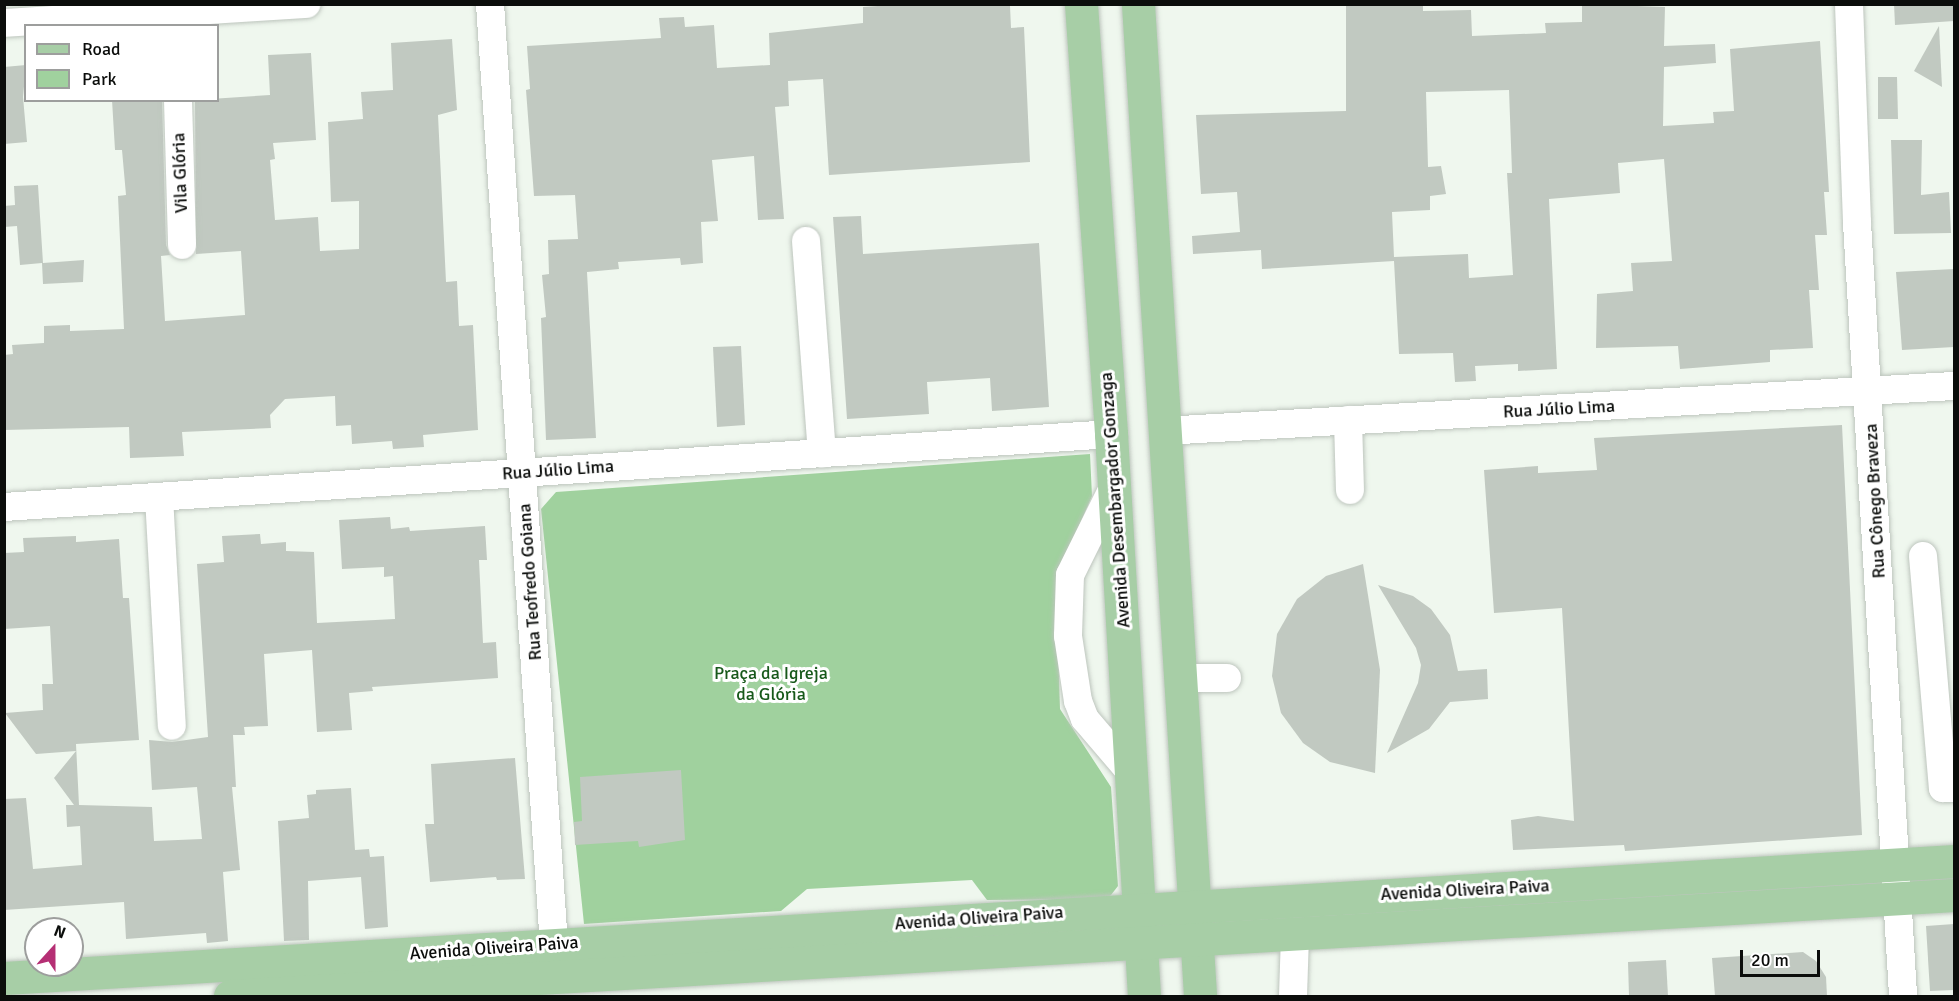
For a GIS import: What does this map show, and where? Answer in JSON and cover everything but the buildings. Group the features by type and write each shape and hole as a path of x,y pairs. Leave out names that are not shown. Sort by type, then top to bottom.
{"main road":[{"name":"Avenida Desembargador Gonzaga","path":"1081,4 1111,434 1144,996"},
{"path":"1138,4 1200,996"},
{"name":"Avenida Oliveira Paiva","path":"4,978 1139,908 1954,861"},
{"name":"Avenida Oliveira Paiva","path":"230,996 557,987 1141,942 1295,935 1954,895"}],"street":[{"path":"4,23 124,10 176,19 306,4"},
{"name":"Rua Teofredo Goiana","path":"490,4 554,944"},
{"name":"Rua Cônego Braveza","path":"1849,4 1903,996"},
{"name":"Vila Glória","path":"178,102 182,245"},
{"path":"806,241 822,453"},
{"name":"Rua Júlio Lima","path":"1163,431 1954,386"},
{"path":"1347,420 1350,490"},
{"name":"Rua Júlio Lima","path":"4,507 1111,434"},
{"path":"1114,486 1070,575 1068,636 1078,701 1084,719 1132,774"},
{"path":"159,497 172,726"},
{"path":"1923,556 1943,788 1954,788"},
{"path":"1181,678 1227,678"},
{"path":"1293,996 1295,935"}],"green space":[{"name":"Praça da Igreja da Glória","path":"1090,454 1092,496 1056,579 1060,709 1111,787 1118,886 1111,895 1104,899 987,900 972,880 807,889 781,911 584,924 541,509 556,492"}]}
